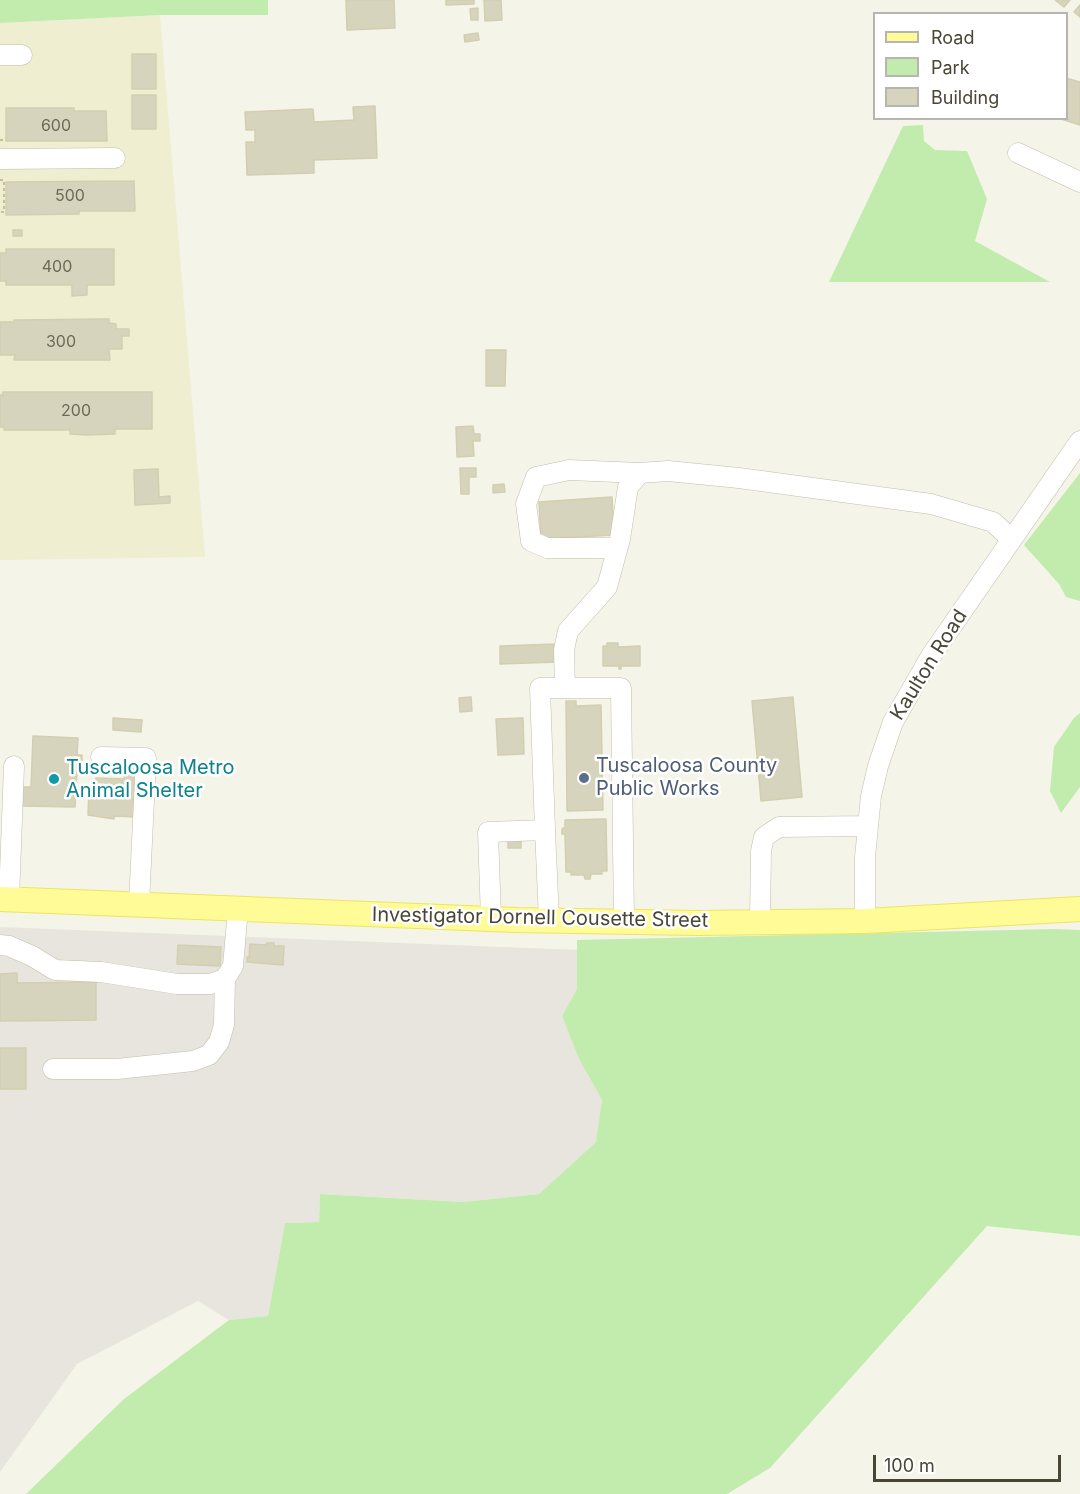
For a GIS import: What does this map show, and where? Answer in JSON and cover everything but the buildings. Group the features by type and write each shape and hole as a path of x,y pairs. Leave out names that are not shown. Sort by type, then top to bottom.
{"main road":[{"name":"Investigator Dornell Cousette Street","path":"4,899 492,919 624,922 865,921 1080,909"}],"street":[{"path":"0,55 22,55"},
{"path":"3,150 115,158"},
{"path":"1018,153 1080,182"},
{"name":"Kaulton Road","path":"865,921 867,826 878,766 893,722 931,656 1080,441"},
{"path":"617,548 547,548 531,541 526,504 536,477 569,470 640,473 668,471 739,478 931,504 993,522 1011,539"},
{"path":"565,688 564,650 568,631 608,587 628,487 640,473"},
{"path":"549,921 540,688 621,688 624,922"},
{"path":"101,757 146,758 139,904"},
{"path":"4,899 14,766"},
{"path":"760,922 761,852 765,837 779,827 867,826"},
{"path":"492,919 488,832 545,830"},
{"path":"53,1069 117,1069 193,1061 209,1054 219,1042 224,1025 225,979 233,966 238,909"},
{"path":"0,945 9,946 32,956 56,970 101,972 177,984 210,984 225,979"}],"path":[{"path":"0,140 3,150"},
{"path":"0,180 4,180 4,212 0,212"}],"shaded area":[{"path":"160,15 205,557 0,560 0,23"},
{"path":"0,927 577,950 577,989 562,1016 579,1059 602,1100 597,1141 539,1194 463,1202 320,1194 319,1222 285,1223 268,1316 229,1320 198,1301 77,1364 0,1472"}],"green space":[{"path":"0,0 268,0 268,15 160,15 0,23"},
{"path":"923,125 924,141 935,150 967,151 987,199 975,241 1050,282 829,282 903,126"},
{"path":"1080,473 1080,601 1066,597 1059,584 1024,545"},
{"path":"1080,713 1080,787 1061,813 1050,791 1054,747"},
{"path":"1080,930 1080,1236 987,1226 770,1468 727,1494 26,1494 124,1399 229,1320 268,1316 285,1223 319,1222 320,1194 463,1202 539,1194 596,1142 602,1100 579,1059 562,1016 577,989 577,940"}],"place":[{"name":"Tuscaloosa County Public Works","path":"584,778"},
{"name":"Tuscaloosa Metro Animal Shelter","path":"54,779"}]}
